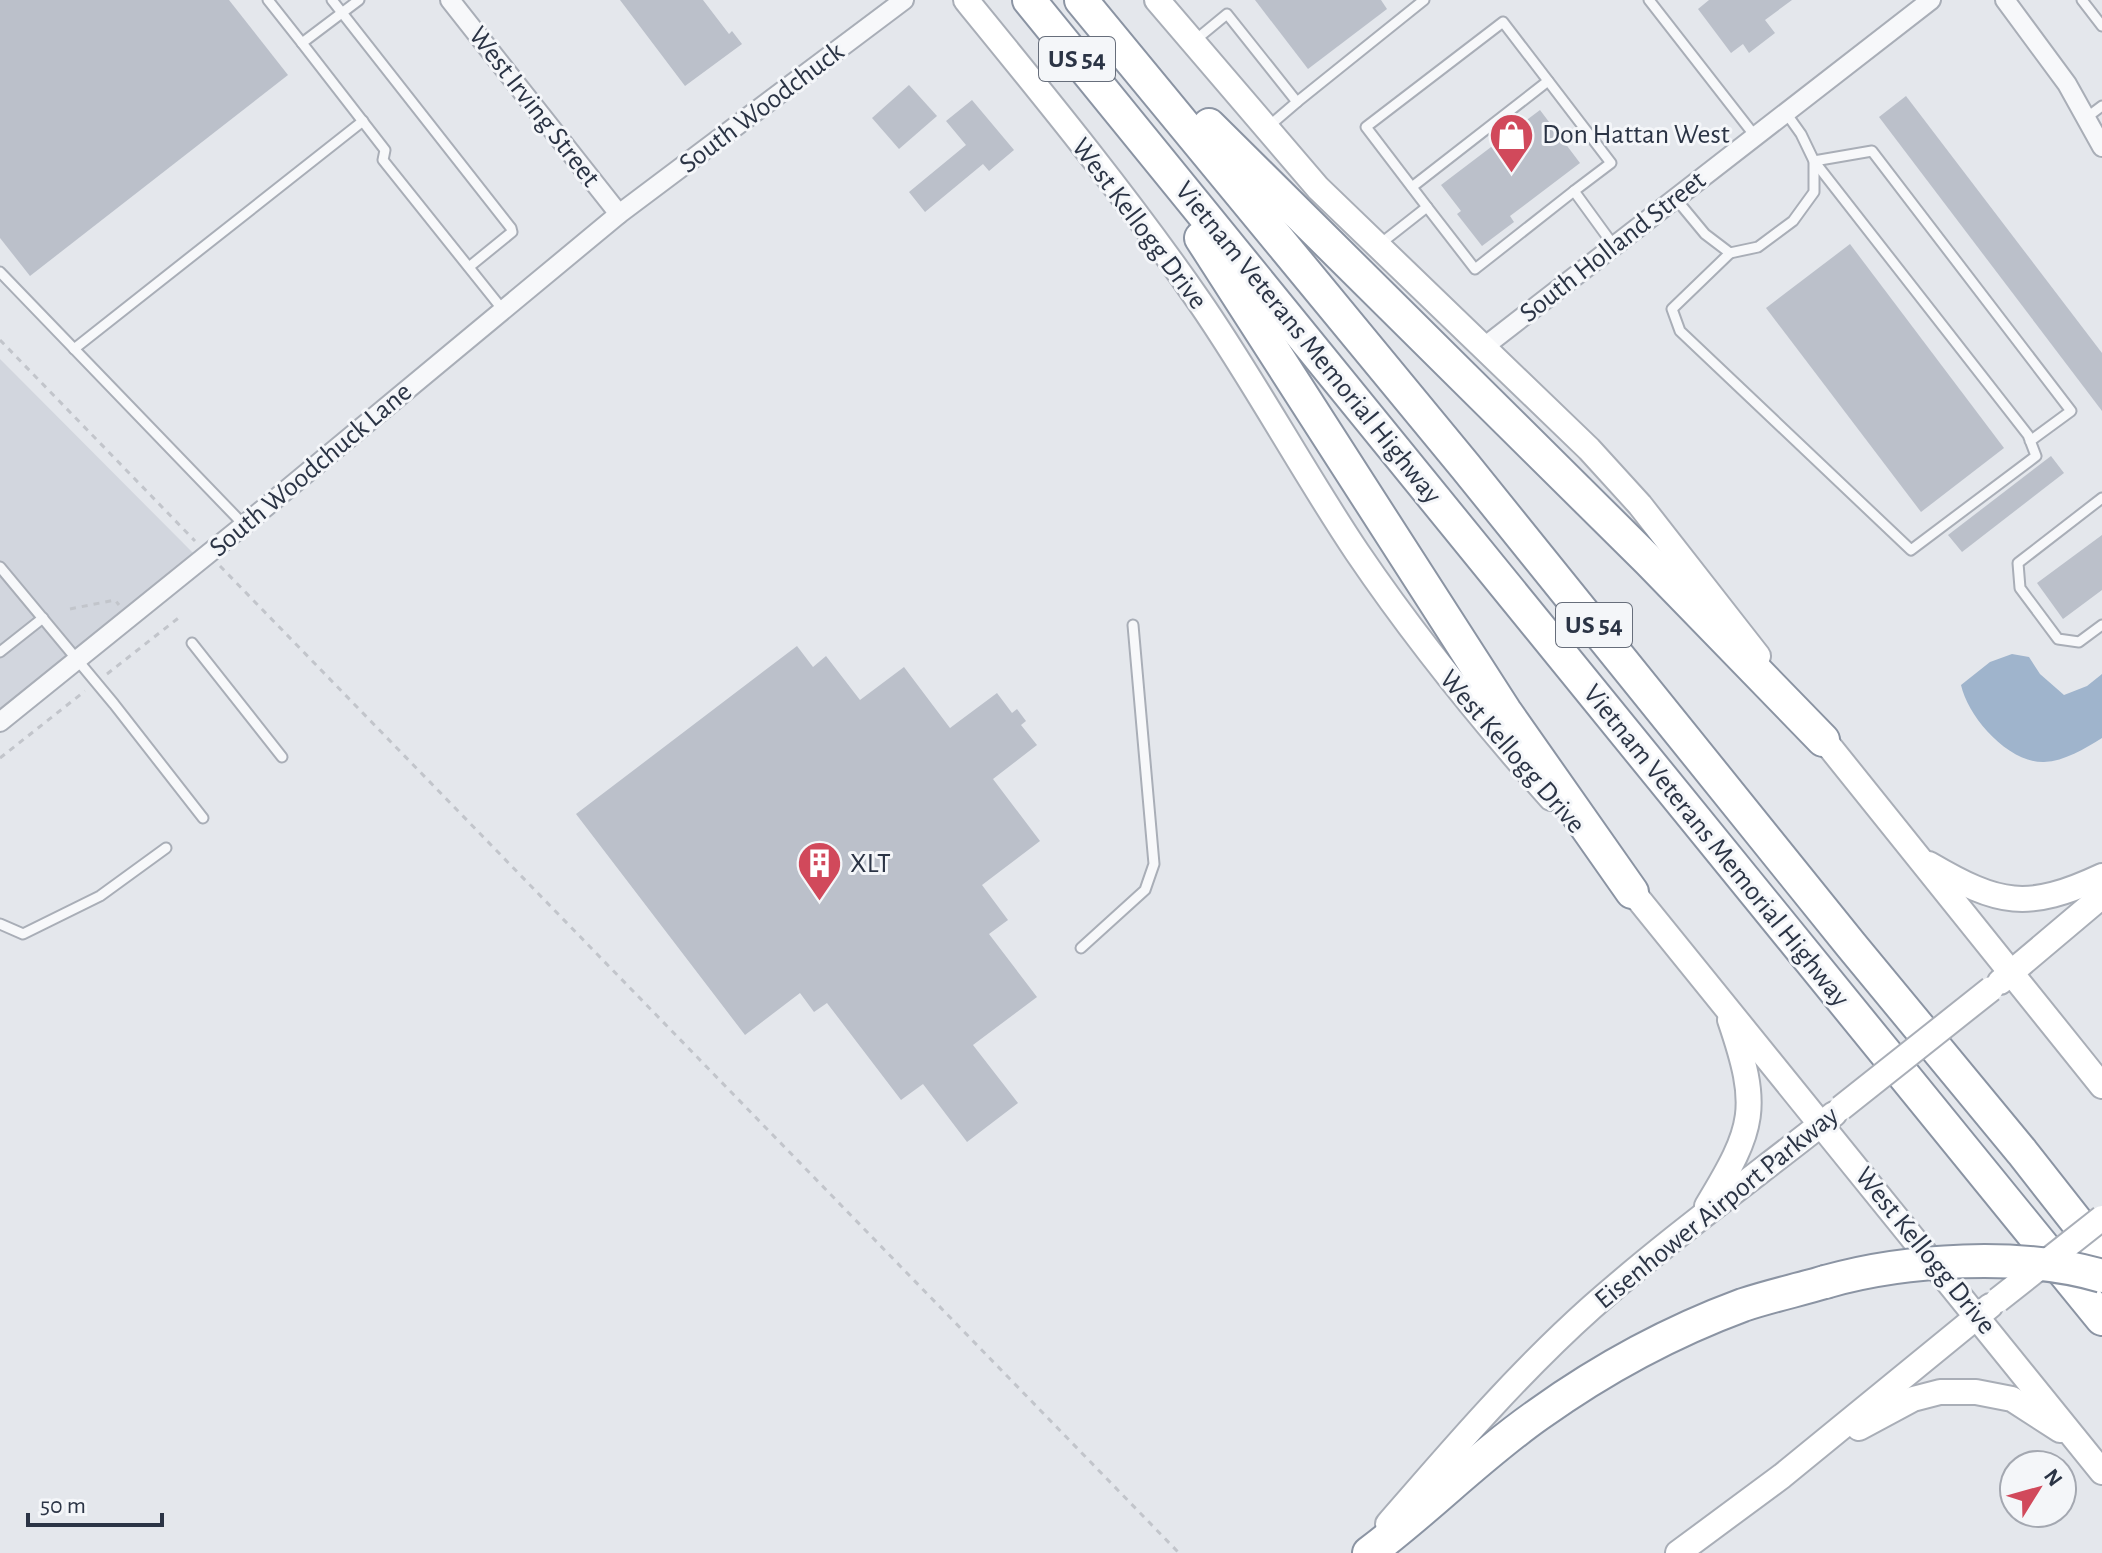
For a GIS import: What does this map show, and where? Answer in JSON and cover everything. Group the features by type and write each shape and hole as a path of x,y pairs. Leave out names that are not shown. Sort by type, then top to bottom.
{"highway":[{"name":"Vietnam Veterans Memorial Highway","path":"1029,0 2102,1319"},
{"name":"Vietnam Veterans Memorial Highway","path":"1081,0 1495,503 2102,1254"},
{"path":"1090,0 1260,179 1649,561 1823,740"},
{"path":"1124,117 1505,711 1632,892"},
{"path":"1369,1553 1538,1414 1639,1350 1743,1305 1867,1272 1974,1261 2032,1262 2102,1276"}],"main road":[{"name":"West Kellogg Drive","path":"966,0 1047,100 1199,302 1355,550 1413,634 1477,715 1632,892 1726,1006 2102,1472"},
{"path":"1165,3 1192,42 1318,188 1589,449 1640,505 1916,856 2000,981 2102,1086"},
{"path":"1916,856 1969,887 2014,900 2043,899 2068,892 2102,876"},
{"name":"Eisenhower Airport Parkway","path":"1363,1553 1542,1356 1591,1308 2102,896"},
{"path":"1676,1238 1706,1207 1739,1149 1748,1124 1750,1095 1746,1066 1726,1006"},
{"path":"1678,1553 1782,1476 2102,1218"},
{"path":"1782,1476 1881,1415 1913,1399 1940,1392 1976,1392 2012,1399 2077,1440"}],"street":[{"name":"West Irving Street","path":"450,0 619,214"},
{"name":"South Woodchuck","path":"619,214 904,0"},
{"path":"2005,0 2067,84 2102,147"},
{"name":"South Holland Street","path":"1484,347 1924,2"},
{"name":"South Woodchuck Lane","path":"0,722 208,555 619,214"}],"lane":[{"path":"268,0 385,150 383,160 503,310"},
{"path":"332,0 511,228 512,232 469,267"},
{"path":"302,43 359,0"},
{"path":"1649,0 1755,137"},
{"path":"2082,0 2102,26"},
{"path":"1266,128 1420,2"},
{"path":"1192,42 1227,14 1297,102"},
{"path":"1503,22 1611,163 1475,269 1412,187 1366,127 1503,22"},
{"path":"1412,187 1548,81"},
{"path":"2086,118 2102,106"},
{"path":"1786,113 1814,161 2030,441 2036,456 1911,550 1680,331 1672,309 1730,253 1758,247 1793,221 1814,192 1814,161"},
{"path":"74,349 363,121"},
{"path":"1814,161 1872,151 2071,411 2030,441"},
{"path":"1574,191 1614,246"},
{"path":"1676,199 1705,234 1730,253"},
{"path":"1377,246 1427,207"},
{"path":"0,272 244,525"},
{"path":"2102,498 2018,563 2020,588 2058,639 2079,642 2102,625"},
{"path":"0,567 114,704 203,818"},
{"path":"0,652 43,618"},
{"path":"1081,948 1145,890 1154,864 1133,625"},
{"path":"192,643 282,757"},
{"path":"0,924 23,934 100,896 166,848"}],"path":[{"path":"0,340 1179,1553"}],"shaded area":[{"path":"0,359 204,564 0,723"}],"water":[{"path":"2012,654 2029,657 2040,674 2064,695 2087,686 2102,674 2102,738 2067,757 2044,762 2017,755 1992,736 1972,711 1961,685 1990,662"}],"building":[{"path":"0,0 229,0 288,75 30,276 0,238"},
{"path":"620,0 703,0 729,34 732,31 742,44 685,86"},
{"path":"1255,0 1381,0 1387,9 1308,69"},
{"path":"1709,0 1792,0 1765,20 1775,33 1749,53 1743,44 1731,53 1698,9"},
{"path":"909,85 937,116 899,149 872,118"},
{"path":"1906,96 2102,353 2102,411 1879,117"},
{"path":"972,100 1014,150 989,171 983,164 925,212 909,192 966,145 946,121"},
{"name":"Don Hattan West","path":"1540,110 1580,163 1510,216 1514,222 1482,246 1457,214 1461,211 1441,185"},
{"path":"1850,244 2004,448 1921,512 1766,308"},
{"path":"2051,456 2064,473 1962,552 1948,535"},
{"path":"2102,535 2102,590 2063,619 2037,583"},
{"name":"XLT","path":"797,646 813,667 826,656 860,700 904,667 950,728 997,693 1012,713 1017,709 1026,721 1021,725 1037,745 993,779 1040,841 982,885 1008,920 989,934 1037,997 973,1045 1018,1103 967,1142 923,1084 901,1100 827,1003 814,1012 800,993 745,1035 576,814"}],"place":[{"name":"Don Hattan West","path":"1511,174"},
{"name":"XLT","path":"819,903"}]}
